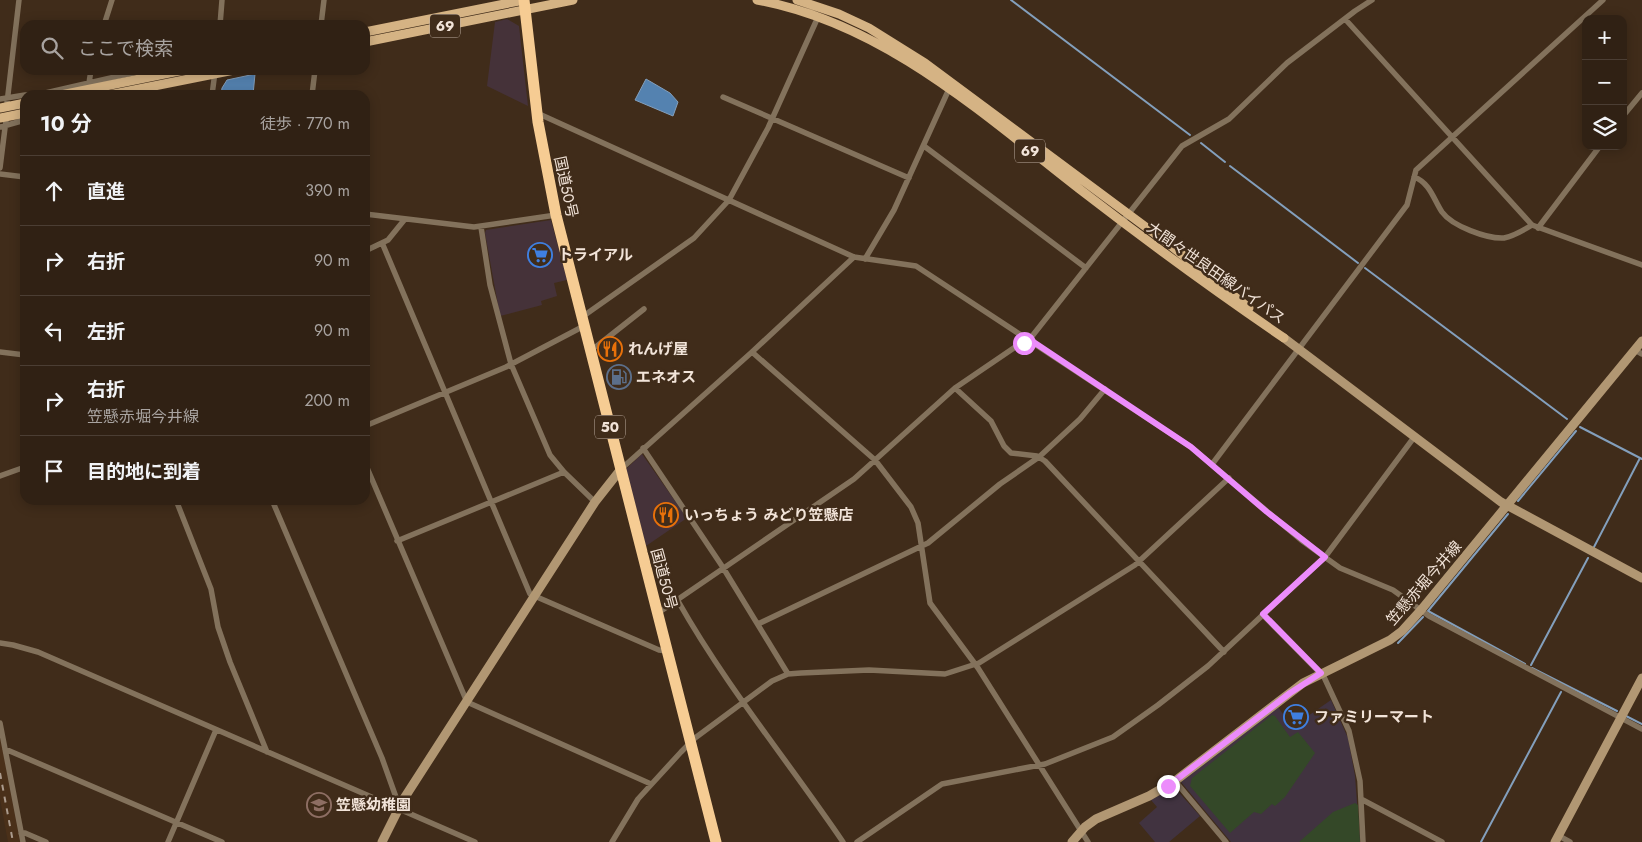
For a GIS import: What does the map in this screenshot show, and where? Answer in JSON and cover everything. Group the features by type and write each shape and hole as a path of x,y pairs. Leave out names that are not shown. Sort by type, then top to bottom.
{"highway":[{"name":"国道50号","path":"524,2 537,113 556,215 716,842"}],"main road":[{"name":"69","path":"370,31 524,2 572,0"},
{"name":"大間々世良田線バイパス","path":"757,0 818,17 882,47 949,90 1122,222 1222,296 1284,338"},
{"name":"大間々世良田線バイパス","path":"798,0 838,14 869,28 903,48 953,82 1228,291 1284,338"},
{"name":"69","path":"370,41 524,2"},
{"path":"86,90 161,75"},
{"path":"134,90 202,75"},
{"path":"5,103 20,103"},
{"path":"3,123 20,115"}],"street":[{"path":"5,103 19,0"},
{"path":"106,20 112,0"},
{"path":"220,20 222,0"},
{"path":"322,20 324,0"},
{"path":"658,613 854,479 955,388 1029,339 1182,146 1229,119 1276,72 1372,0"},
{"path":"1213,464 1409,202 1416,170 1603,0"},
{"path":"370,424 511,364 583,321 694,238 729,200 772,118 818,17"},
{"path":"1345,19 1532,224 1538,228 1642,265"},
{"path":"89,83 90,75"},
{"path":"58,90 127,75"},
{"path":"213,90 215,75"},
{"path":"313,90 314,75"},
{"path":"150,90 160,85"},
{"path":"865,259 909,178 949,90"},
{"path":"1627,111 1642,93"},
{"path":"5,103 20,97"},
{"path":"723,97 909,178"},
{"path":"0,99 5,103"},
{"path":"537,113 854,257 916,266 1105,389 1213,464 1274,518 1325,557 1351,574 1393,590 1420,610 1642,729"},
{"path":"0,168 3,123 20,121"},
{"path":"924,146 1086,268"},
{"path":"1538,228 1597,150"},
{"path":"0,174 20,176"},
{"path":"1414,177 1429,188 1443,213 1459,227 1492,237 1505,238 1517,234 1532,224"},
{"path":"370,215 481,227 556,215"},
{"path":"370,249 382,245 394,234 405,219"},
{"path":"481,227 490,285 511,364 544,442 564,472 595,502"},
{"path":"382,245 444,393 493,503 529,592 534,596 659,650 667,651"},
{"path":"382,842 397,809 595,502 620,469 752,352 854,257"},
{"path":"590,349 597,346 644,309"},
{"path":"1284,338 1507,506 1642,578"},
{"name":"笠懸赤堀今井線","path":"1072,842 1081,831 1104,815 1149,796 1175,782 1290,693 1321,673 1390,640 1402,631 1638,352 1642,341"},
{"path":"0,352 20,354"},
{"path":"752,352 875,460 914,511 930,603 975,665 1088,842"},
{"path":"955,388 991,421 1008,450 1016,454 1040,457 1224,652"},
{"path":"758,624 921,547 1000,484 1040,457 1080,419 1105,389"},
{"path":"857,842 947,782 1040,766 1113,737 1196,677 1325,557 1415,436"},
{"path":"643,448 724,569 788,674"},
{"path":"0,476 20,468"},
{"path":"397,541 493,503 564,472"},
{"path":"370,475 467,702 651,784"},
{"path":"612,842 627,815 651,784 690,743 767,684 788,674 869,670 936,674 953,672 975,665 1139,562 1229,478"},
{"path":"178,505 211,589 218,628 230,662 267,752"},
{"path":"274,505 382,758 397,800 397,809"},
{"path":"678,601 701,643 742,703 797,775 843,842"},
{"path":"1263,614 1321,673 1349,731 1357,765 1363,842"},
{"path":"0,643 38,652 475,842"},
{"path":"1570,842 1557,839 1642,678"},
{"path":"0,723 23,842"},
{"path":"168,842 216,730"},
{"path":"5,749 222,842"},
{"path":"1175,782 1226,842"},
{"path":"1361,799 1442,842"},
{"path":"21,833 46,842"}],"shaded area":[{"path":"507,19 519,26 528,106 487,86 495,22"},
{"path":"551,220 567,280 554,283 557,296 541,301 542,305 500,316 486,230"},
{"path":"642,454 687,518 646,546 626,469"},
{"path":"1331,700 1348,738 1355,776 1360,842 1231,842 1181,782 1278,707 1292,727"},
{"path":"0,735 20,842 8,842 0,799"},
{"path":"1174,787 1200,816 1169,842 1155,842 1139,823 1157,807 1151,800"}],"green space":[{"path":"1272,715 1275,716 1290,737 1298,732 1315,753 1285,797 1275,806 1272,804 1261,814 1254,812 1230,833 1190,786 1192,778"},
{"path":"1355,803 1358,805 1360,842 1299,842 1333,812"}],"water":[{"path":"255,75 253,90 222,90 227,80"},
{"path":"646,79 670,93 678,102 673,116 635,100"}],"waterway":[{"path":"1011,0 1190,135"},
{"path":"1201,143 1225,162"},
{"path":"1230,166 1358,263"},
{"path":"1365,268 1567,419"},
{"path":"1580,427 1642,459"},
{"path":"1518,501 1576,431"},
{"path":"1594,547 1640,458"},
{"path":"1508,514 1428,611 1525,664"},
{"path":"1531,665 1588,558"},
{"path":"1398,643 1423,617"},
{"path":"1532,668 1617,711"},
{"path":"1481,842 1561,692"},
{"path":"1626,716 1642,724"}],"railway":[{"path":"0,773 13,842"}],"place":[{"name":"トライアル","path":"540,255"},
{"name":"れんげ屋","path":"610,349"},
{"name":"エネオス","path":"619,377"},
{"name":"いっちょう みどり笠懸店","path":"666,515"},
{"name":"ファミリーマート","path":"1296,717"},
{"name":"笠懸幼稚園","path":"319,805"}],"route":[{"path":"1024,343 1029,339 1191,447 1301,540 1325,557 1263,614 1321,673 1303,683 1168,786"}]}
